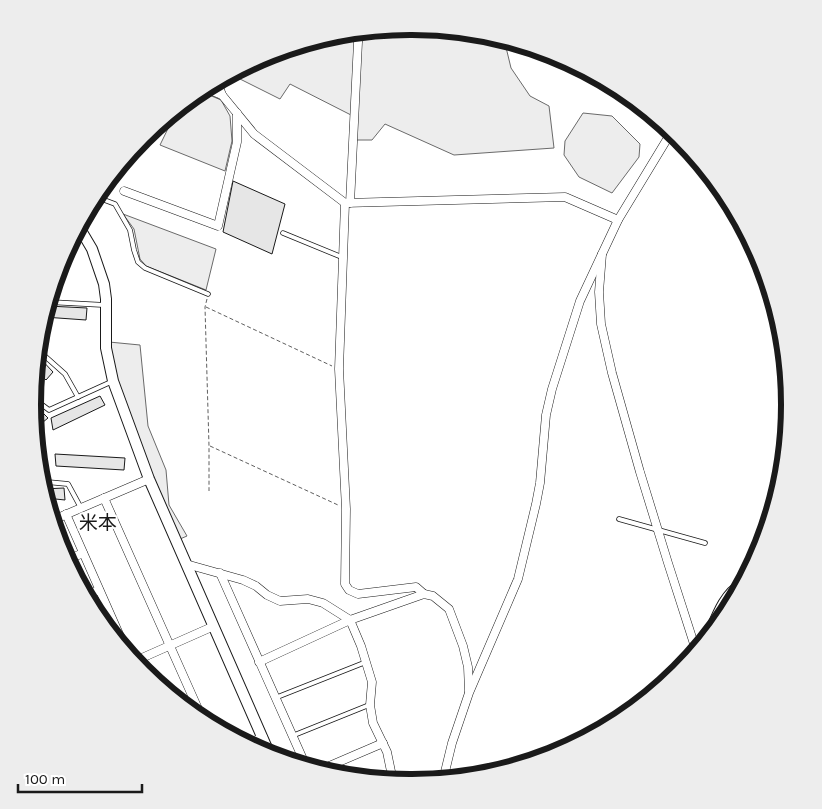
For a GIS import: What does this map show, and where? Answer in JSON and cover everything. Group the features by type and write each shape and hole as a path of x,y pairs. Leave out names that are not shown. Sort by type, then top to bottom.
{"street":[{"path":"359,39 344,258 339,369 346,509 345,584 349,590 358,594 416,587 424,594 434,596 449,609 463,646 470,693"},
{"path":"220,89 222,95 254,134 348,203 565,197 618,220"},
{"path":"214,92 222,95"},
{"path":"124,191 218,226 237,142 237,113"},
{"path":"445,772 452,743 470,693 518,579 536,504 546,415 552,389 580,300 618,220 668,139"},
{"path":"83,234 100,268 104,284 106,348 113,381 149,479 265,744"},
{"path":"602,254 599,292 601,324 612,373 694,642"},
{"path":"59,517 149,479"},
{"path":"104,498 197,706"},
{"path":"66,514 99,590 107,615"},
{"path":"75,557 83,553"},
{"path":"186,564 243,580 280,601 308,600 323,604 350,620 372,682 370,705 373,723 383,743 390,773"},
{"path":"220,573 302,757"},
{"path":"93,593 99,590"},
{"path":"259,662 350,620 424,594"},
{"path":"142,658 214,626"},
{"path":"256,740 262,737"},
{"path":"331,765 383,743"}],"lane":[{"path":"104,200 115,204 130,230 138,262 144,268 208,294"},
{"path":"283,232 344,258"},
{"path":"56,302 106,305"},
{"path":"45,356 65,374 78,397"},
{"path":"41,404 49,410 113,381"},
{"path":"50,482 68,484 81,508"},
{"path":"619,519 705,544"},
{"path":"276,698 366,662"},
{"path":"292,736 370,705"}],"path":[{"path":"208,294 205,307 209,491"},
{"path":"205,307 339,369"},
{"path":"209,446 346,509"}],"shaded area":[{"path":"411,35 459,38 483,42 506,48 511,68 530,96 549,106 554,148 454,155 385,124 372,140 357,140 350,132 351,115 290,84 280,99 238,78 292,55 339,42 363,38"},
{"path":"209,95 221,100 230,116 232,141 225,171 160,145 170,125 186,111"},
{"path":"583,113 612,116 640,144 639,157 612,193 579,177 564,155 565,141"},
{"path":"123,214 216,249 206,290 146,266 140,259 134,229"},
{"path":"109,342 140,345 148,426 166,470 169,505 187,536 180,539 152,479 117,383"}],"building":[{"path":"233,181 285,204 272,254 223,232"},
{"path":"55,306 87,308 86,320 52,318"},
{"path":"44,363 53,372 46,380 42,376"},
{"path":"100,396 105,405 53,430 51,418"},
{"path":"41,411 48,418 42,423"},
{"path":"55,454 125,458 124,470 56,466"},
{"path":"64,488 65,500 54,499 52,489"}],"district":[{"name":"米本","path":"98,522"}]}
